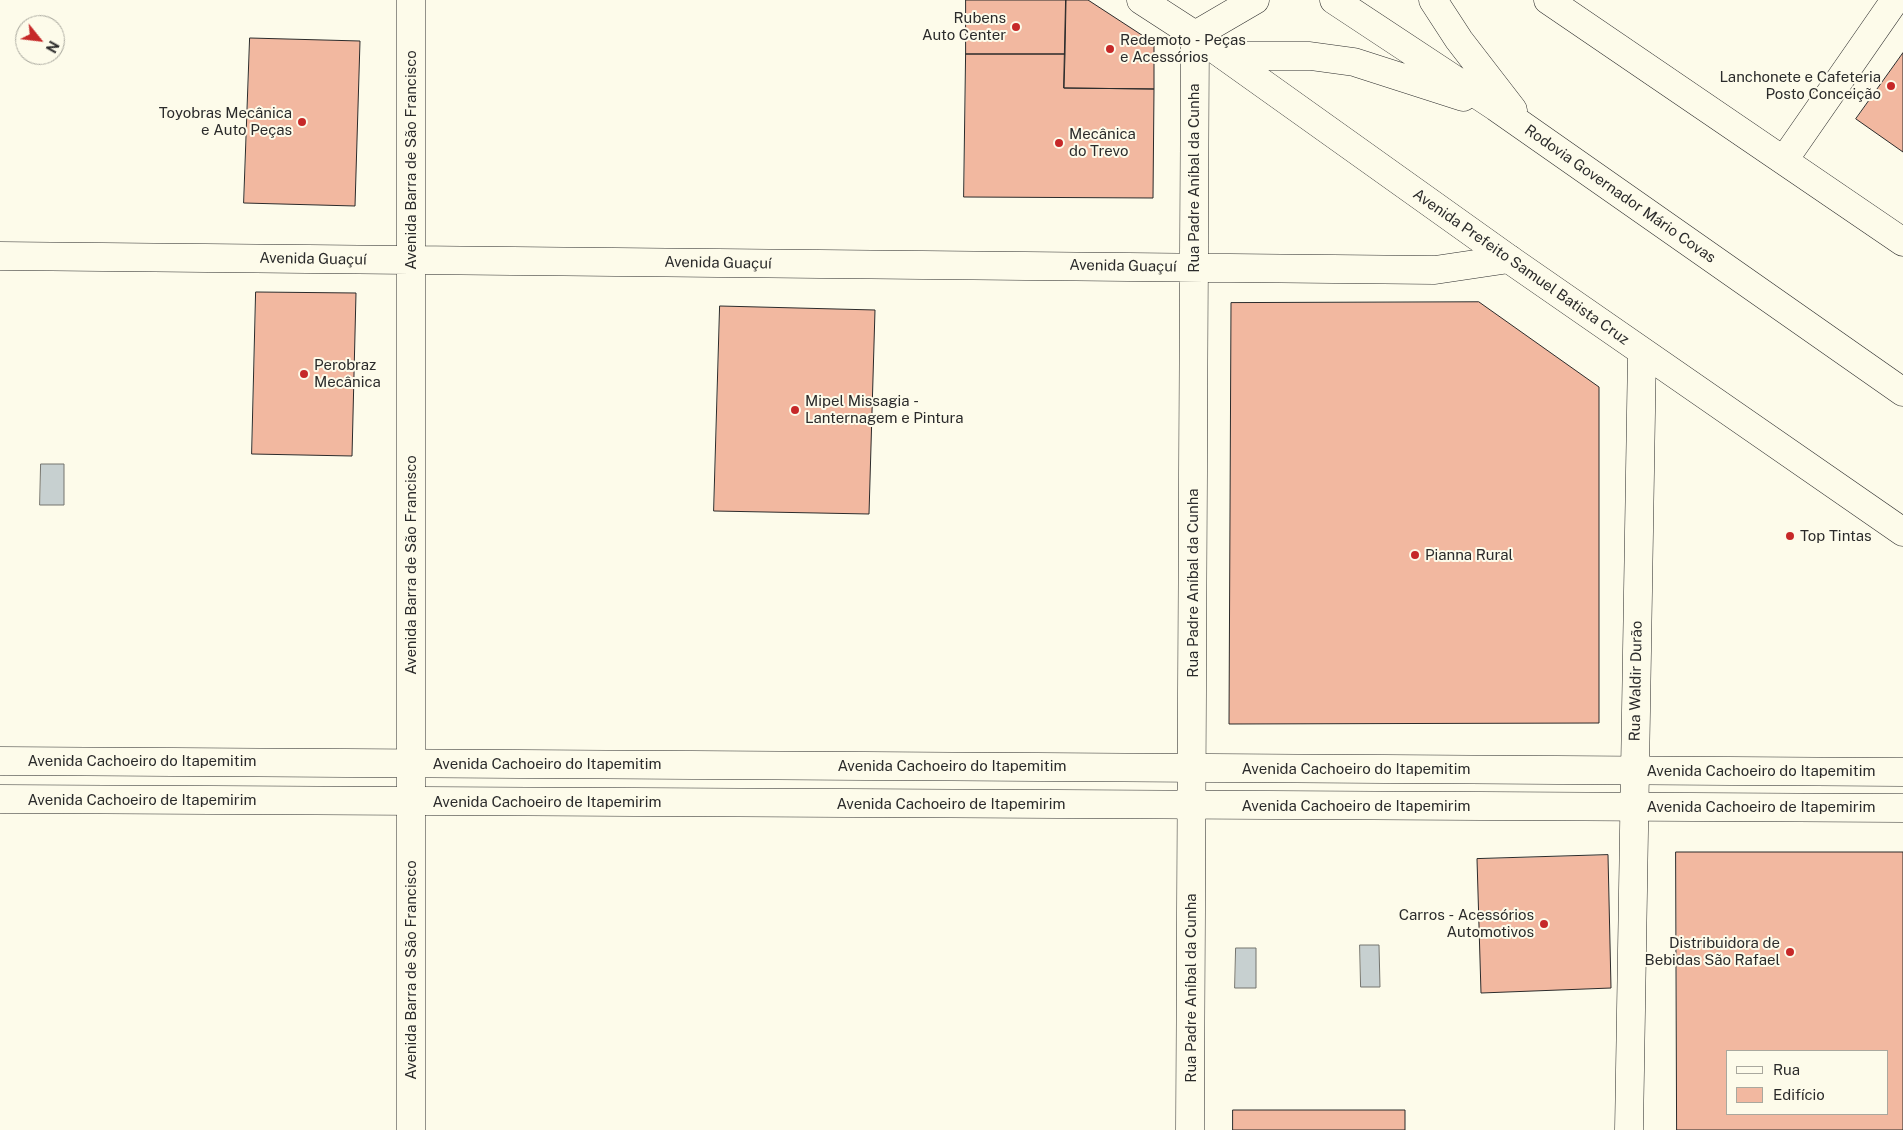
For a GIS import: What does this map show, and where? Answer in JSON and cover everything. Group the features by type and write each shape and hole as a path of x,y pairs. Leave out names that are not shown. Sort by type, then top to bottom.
{"main road":[{"name":"Avenida Barra de São Francisco","path":"410,1130 411,0"},
{"name":"Avenida Prefeito Samuel Batista Cruz","path":"1141,0 1195,35 1509,259 1903,532"},
{"path":"1195,35 1256,0"},
{"name":"Rodovia Governador Mário Covas","path":"1334,0 1528,129 1903,392"},
{"path":"1433,0 1459,40 1528,129"},
{"path":"1548,0 1903,242"},
{"path":"1784,160 1895,0"},
{"name":"Rua Padre Aníbal da Cunha","path":"1190,1130 1195,35"},
{"path":"1225,56 1310,56 1354,62 1496,107"},
{"name":"Avenida Guaçuí","path":"0,256 1435,270 1509,259"},
{"name":"Rua Waldir Durão","path":"1629,1130 1642,352"},
{"name":"Avenida Cachoeiro do Itapemitim","path":"0,761 1903,772"},
{"name":"Avenida Cachoeiro de Itapemirim","path":"0,799 1903,808"}],"shaded area":[{"path":"41,464 64,464 64,505 40,505"},
{"path":"1360,945 1379,945 1380,987 1361,987"},
{"path":"1236,948 1256,948 1256,988 1235,988"}],"building":[{"name":"Rubens Auto Center","path":"966,0 1066,0 1065,54 966,54"},
{"name":"Redemoto - Peças e Acessórios","path":"1066,0 1088,0 1154,43 1154,89 1064,88"},
{"name":"Toyobras Mecânica e Auto Peças","path":"250,38 360,41 355,206 244,203"},
{"name":"Lanchonete e Cafeteria Posto Conceição","path":"1903,53 1903,152 1856,119"},
{"name":"Mecânica do Trevo","path":"966,54 1065,54 1064,88 1154,89 1153,198 964,197"},
{"name":"Perobraz Mecânica","path":"256,292 356,293 352,456 252,454"},
{"name":"Pianna Rural","path":"1479,302 1599,387 1599,723 1229,724 1231,303"},
{"name":"Mipel Missagia - Lanternagem e Pintura","path":"720,306 875,310 869,514 714,511"},
{"name":"Distribuidora de Bebidas São Rafael","path":"1676,852 1903,852 1903,1130 1677,1130"},
{"name":"Carros - Acessórios Automotivos","path":"1608,855 1611,988 1481,993 1477,859"},
{"path":"1233,1110 1405,1110 1405,1130 1233,1130"}],"place":[{"name":"Rubens Auto Center","path":"1016,27"},
{"name":"Redemoto - Peças e Acessórios","path":"1110,49"},
{"name":"Lanchonete e Cafeteria Posto Conceição","path":"1891,86"},
{"name":"Toyobras Mecânica e Auto Peças","path":"302,122"},
{"name":"Mecânica do Trevo","path":"1059,143"},
{"name":"Perobraz Mecânica","path":"304,374"},
{"name":"Mipel Missagia - Lanternagem e Pintura","path":"795,410"},
{"name":"Top Tintas","path":"1790,536"},
{"name":"Pianna Rural","path":"1415,555"},
{"name":"Carros - Acessórios Automotivos","path":"1544,924"},
{"name":"Distribuidora de Bebidas São Rafael","path":"1790,952"}]}
